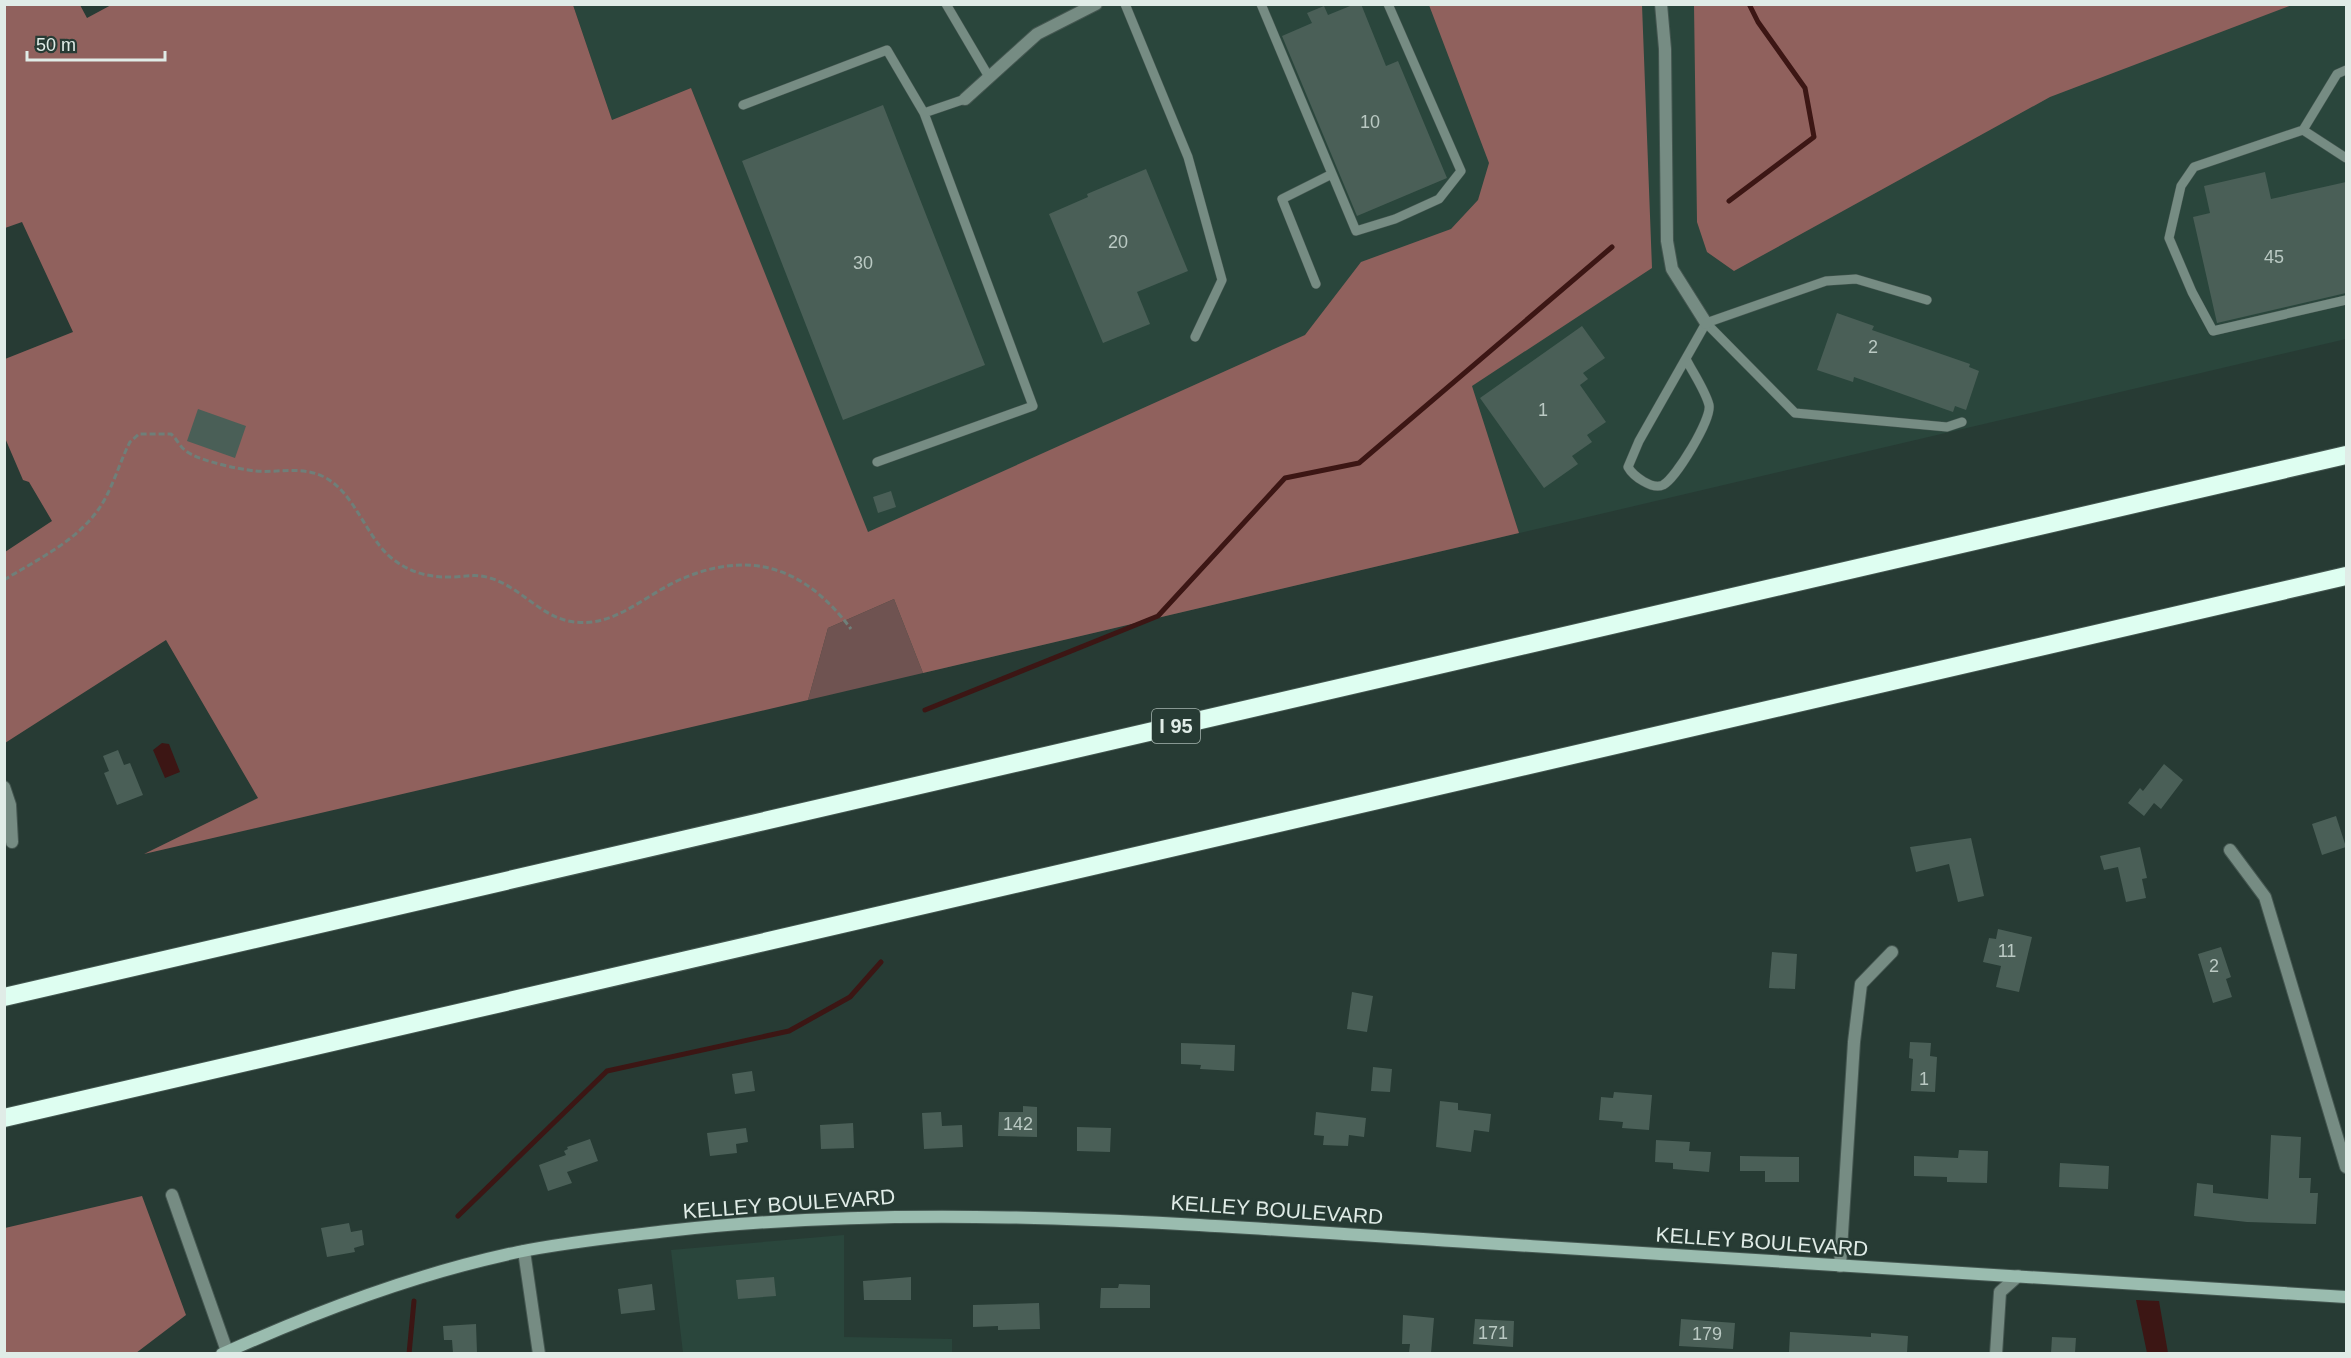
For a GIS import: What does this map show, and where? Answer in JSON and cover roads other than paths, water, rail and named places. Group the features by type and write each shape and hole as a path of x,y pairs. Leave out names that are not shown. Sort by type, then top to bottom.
{"highway":[{"name":"I 95","path":"4,997 2346,455"},
{"path":"4,1118 2346,576"}],"main road":[{"name":"KELLEY BOULEVARD","path":"226,1353 357,1297 433,1273 524,1251 581,1240 817,1217 920,1216 1138,1221 2346,1297"}],"street":[{"path":"965,99 1037,34 1096,4"},
{"path":"1661,4 1665,49 1667,241 1672,269 1706,323"},
{"path":"4,787 10,805 12,842"},
{"path":"2230,850 2265,897 2346,1167"},
{"path":"1840,1266 1854,1042 1861,984 1892,952"},
{"path":"172,1195 226,1353"},
{"path":"524,1251 539,1353"},
{"path":"1996,1353 2000,1292 2018,1276"}],"lane":[{"path":"946,4 989,77"},
{"path":"1125,4 1188,157 1222,280 1195,337"},
{"path":"1261,4 1356,231 1395,219 1439,199 1461,171 1388,4"},
{"path":"743,105 887,50 924,113 1032,406 877,462"},
{"path":"2346,70 2337,74 2302,130 2194,167 2181,186 2169,238 2192,292 2213,331 2346,300"},
{"path":"924,113 965,99"},
{"path":"2302,130 2346,158"},
{"path":"1316,284 1282,199 1332,174"},
{"path":"1686,359 1709,405 1709,418 1673,476 1662,485 1654,486 1632,474 1628,467 1639,441 1706,323 1826,281 1856,279 1927,300"},
{"path":"1706,323 1795,413 1947,427 1962,422"}],"waterway":[{"path":"1729,201 1814,137 1805,88 1758,22 1749,4"},
{"path":"925,710 1158,616 1285,478 1359,463 1612,247"},
{"path":"458,1216 607,1071 789,1031 850,997 881,962"},
{"path":"409,1354 414,1301"}]}
